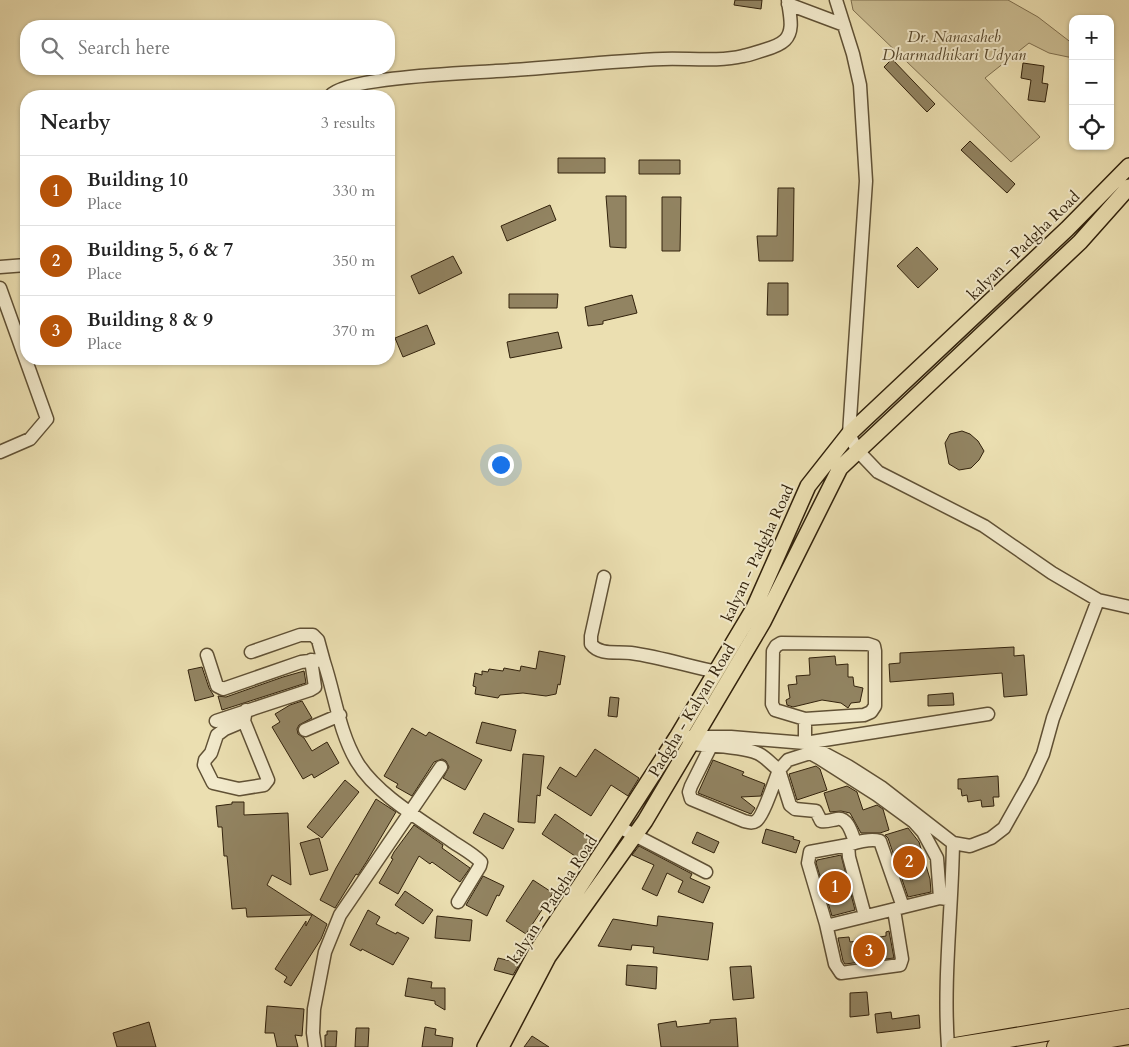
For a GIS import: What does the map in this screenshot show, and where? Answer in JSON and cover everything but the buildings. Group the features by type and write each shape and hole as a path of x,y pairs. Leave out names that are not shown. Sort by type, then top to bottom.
{"highway":[{"path":"1056,1047 1107,1030 1129,1018"},
{"path":"955,1047 1107,1030 1129,1035"}],"main road":[{"name":"kalyan - Padgha Road","path":"484,1047 542,954 584,892 620,827 717,672 761,612 808,486 849,434 1067,229 1129,166"},
{"name":"Padgha - Kalyan Road","path":"584,892 645,821 693,741 840,468 1080,242 1129,188"},
{"path":"1067,229 1080,242"},
{"path":"501,1047 542,954"}],"street":[{"path":"836,0 853,54 860,85 866,181 849,434 857,450 878,472 984,526 1052,573 1098,600 1129,607"},
{"path":"788,2 844,26"},
{"path":"336,90 349,86 421,75 497,71 596,62 666,58 719,59 742,56 774,47 785,40 791,27 788,2"},
{"path":"0,267 20,265"},
{"path":"0,288 20,344"},
{"path":"0,452 30,439 47,419 28,365"},
{"path":"604,577 591,636 590,644 594,649 601,652 631,653 717,672"},
{"path":"805,743 848,766 881,787 953,843 970,846 990,838 1004,828 1031,780 1043,754 1053,718 1098,600"},
{"path":"251,652 300,635 314,635 318,640 333,688 346,741 365,774 410,812 481,862 458,902"},
{"path":"781,643 868,644 874,646 875,706 871,712 805,718 783,714 775,710 772,704 773,651 776,646 781,643"},
{"path":"207,655 217,686 223,689 310,660 324,662"},
{"path":"310,660 315,686"},
{"path":"245,716 268,780 264,785 239,789 213,783 204,765 205,760 211,753 216,734 245,716 310,690 315,686 333,688"},
{"path":"693,741 731,736 805,743 988,714"},
{"path":"305,730 340,715"},
{"path":"216,720 245,716"},
{"path":"805,718 805,743"},
{"path":"677,737 711,746 743,749 758,753 779,770 790,805 795,809 816,811 821,821 840,818 847,822 852,844 849,856 865,916"},
{"path":"711,746 690,786 691,799 744,821 751,823 756,821 761,814 779,770 788,760 810,753 877,795 914,822 923,832 937,858 946,899 949,926 948,1047"},
{"path":"315,1047 313,1034 314,1009 325,952 340,915 441,767"},
{"path":"620,827 706,872"},
{"path":"873,840 880,841 899,908 902,959 900,965 841,973 835,964 826,924 808,864 810,852 873,840"},
{"path":"946,899 953,843"},
{"path":"826,924 830,925 946,899"}],"green space":[{"name":"Dr. Nanasaheb Dharmadhikari Udyan","path":"851,0 1008,0 1038,17 1069,41 1069,57 1049,53 1029,43 985,78 1040,137 1011,162 853,10"}],"place":[{"name":"Building 5, 6 & 7","path":"909,862"},
{"name":"Building 10","path":"835,887"},
{"name":"Building 8 & 9","path":"869,951"}]}
